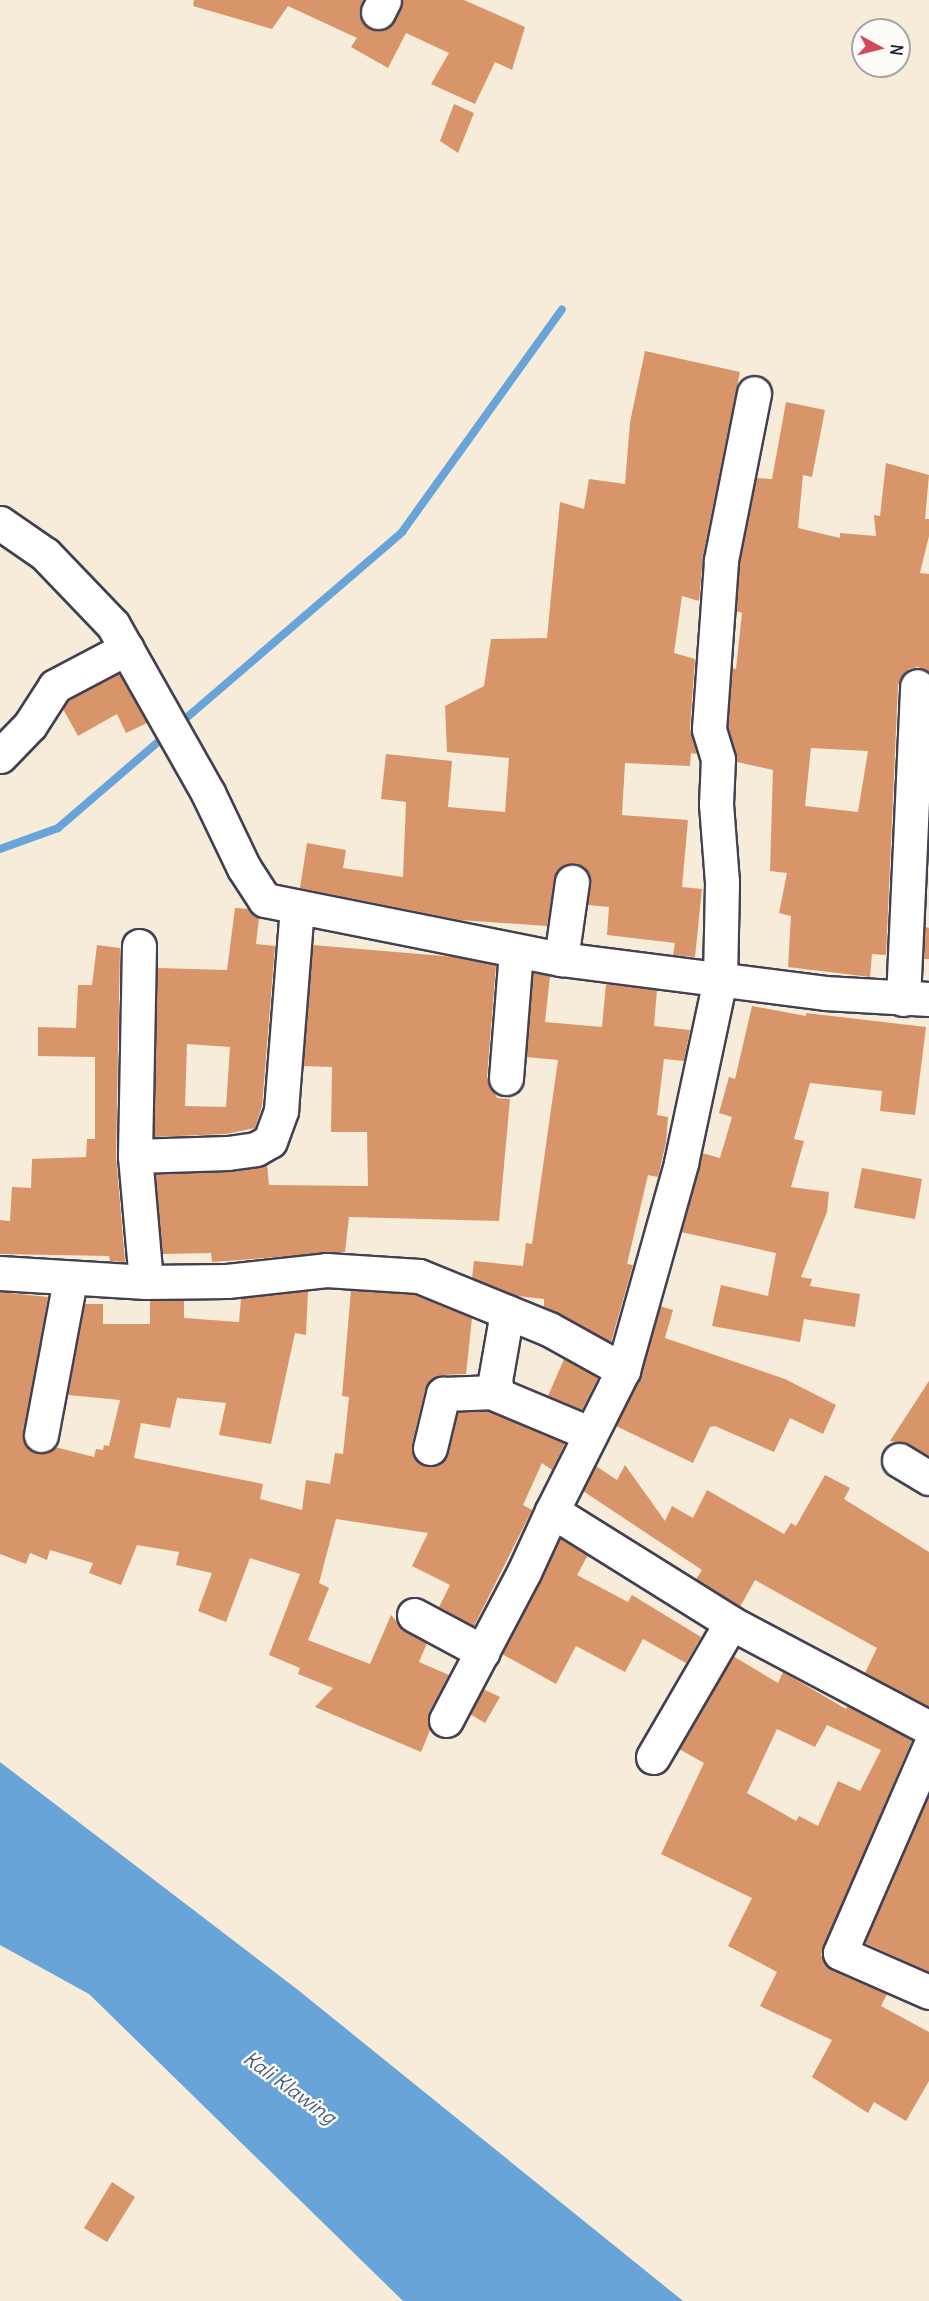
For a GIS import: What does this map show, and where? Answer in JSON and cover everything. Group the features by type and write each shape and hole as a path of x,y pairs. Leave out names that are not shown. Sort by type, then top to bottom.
{"street":[{"path":"446,1720 483,1652 589,1432 623,1370 681,1163 720,979 722,882 716,804 718,759 709,729 721,560 754,393"},
{"path":"0,524 74,580 108,618 208,793 258,892 270,901 297,907 561,959 720,979 916,999 917,686"},
{"path":"0,756 30,725 55,686 127,648"},
{"path":"561,959 572,882"},
{"path":"135,1156 228,1153 256,1149 270,1141 281,1110 297,907"},
{"path":"140,946 135,1156 146,1282"},
{"path":"506,1078 516,951"},
{"path":"0,1273 70,1280 146,1282 227,1281 326,1270 376,1271 429,1279 549,1329 623,1370"},
{"path":"41,1435 70,1280"},
{"path":"496,1392 507,1312"},
{"path":"430,1448 443,1394 496,1392 589,1432"},
{"path":"899,1460 929,1478"},
{"path":"552,1511 730,1623 929,1728"},
{"path":"414,1615 483,1652"},
{"path":"653,1757 730,1623"},
{"path":"929,1748 840,1953 929,1992"}],"water":[{"name":"Kali Klawing","path":"0,1762 298,1990 683,2301 403,2301 89,1994 0,1945"}],"building":[{"path":"194,0 363,0 359,13 362,22 379,31 394,21 403,0 464,0 525,27 512,70 495,62 475,104 431,84 449,53 406,33 388,68 351,47 357,38 288,6 272,29 193,6"},
{"path":"454,104 474,113 458,153 440,141"},
{"path":"645,351 740,372 703,556 699,601 682,596 674,653 695,659 690,728 697,754 691,753 690,766 625,763 622,815 688,820 682,887 702,889 695,957 673,955 675,943 607,935 609,907 588,905 590,876 575,864 557,871 547,926 460,920 300,888 307,843 346,850 343,868 403,877 406,802 381,799 386,754 452,761 448,807 505,812 509,758 447,752 445,706 484,686 491,639 547,638 560,502 584,509 589,479 625,484 630,422"},
{"path":"786,402 825,410 812,477 803,475 798,528 840,538 840,533 876,536 874,515 880,516 886,463 929,475 925,519 929,519 929,536 920,573 929,574 929,672 918,667 909,669 898,685 886,955 872,954 870,977 788,967 791,916 779,913 787,873 770,871 773,770 737,762 728,727 732,668 736,669 742,613 736,611 740,562 756,478 772,479","holes":["811,748 868,751 858,812 805,806"]},
{"path":"119,673 147,723 126,733 117,714 78,736 63,709 68,700"},
{"path":"235,908 249,909 259,918 256,944 275,946 262,1106 255,1128 226,1134 154,1137 157,968 227,970","holes":["187,1044 230,1047 226,1107 185,1106"]},
{"path":"925,927 929,928 929,959 924,959"},
{"path":"97,945 120,948 116,1156 125,1262 110,1261 109,1256 0,1254 0,1220 10,1221 12,1187 31,1188 32,1159 86,1157 87,1139 95,1139 95,1057 38,1056 38,1027 76,1028 78,985 92,985"},
{"path":"313,945 455,957 496,965 487,1077 497,1098 510,1099 499,1221 349,1217 345,1252 212,1262 211,1253 162,1254 155,1174 229,1172 267,1164 269,1185 368,1186 367,1132 331,1132 332,1067 303,1066"},
{"path":"533,973 550,976 545,1022 602,1027 606,984 657,990 654,1026 690,1030 684,1061 664,1059 657,1115 668,1117 666,1142 658,1177 648,1175 627,1264 633,1265 611,1342 544,1307 544,1299 517,1296 472,1278 474,1261 523,1266 526,1243 532,1244 558,1060 526,1057"},
{"path":"752,1006 806,1016 806,1013 926,1027 915,1115 880,1111 882,1091 810,1083 794,1139 804,1141 791,1187 829,1192 827,1212 801,1277 812,1279 810,1286 860,1294 855,1327 804,1319 800,1342 712,1326 721,1285 768,1296 776,1253 681,1232 702,1153 720,1158 732,1117 719,1113 729,1077 735,1079"},
{"path":"862,1168 922,1179 915,1219 854,1208"},
{"path":"351,1290 415,1295 472,1318 466,1374 442,1375 431,1380 425,1390 412,1444 418,1462 435,1466 444,1460 458,1412 489,1411 565,1443 552,1470 542,1463 523,1505 532,1510 474,1626 439,1607 450,1585 412,1566 428,1533 336,1519 319,1583 329,1588 308,1640 370,1664 391,1615 405,1631 427,1643 419,1662 449,1675 429,1712 430,1730 421,1752 315,1707 333,1688 298,1674 300,1668 269,1655 300,1574 250,1558 226,1622 198,1611 212,1573 176,1565 179,1552 137,1545 121,1585 89,1573 93,1563 50,1550 47,1560 30,1553 26,1564 0,1554 0,1292 48,1297 24,1442 37,1453 55,1447 94,1457 96,1449 103,1450 104,1445 109,1446 120,1400 68,1395 85,1304 103,1304 103,1324 150,1324 150,1301 184,1300 184,1318 239,1322 241,1298 308,1291 306,1335 295,1333 271,1444 219,1435 226,1403 177,1398 170,1428 141,1423 134,1458 263,1484 260,1499 302,1510 306,1480 330,1484 335,1453 343,1454 349,1397 342,1396"},
{"path":"660,1306 673,1310 665,1338 785,1379 836,1405 823,1434 790,1418 774,1452 715,1426 710,1427 693,1463 616,1426 641,1375"},
{"path":"564,1359 598,1378 582,1410 548,1396"},
{"path":"929,1381 929,1456 908,1444 890,1441"},
{"path":"625,1465 665,1521 672,1506 693,1518 707,1490 784,1534 791,1523 796,1526 825,1475 850,1488 844,1499 929,1552 929,1707 865,1673 877,1648 755,1580 740,1607 696,1579 702,1570 583,1491 596,1466 617,1480"},
{"path":"560,1538 588,1555 577,1575 628,1602 632,1595 701,1637 686,1663 643,1639 625,1672 576,1646 556,1684 502,1654"},
{"path":"733,1656 778,1683 783,1672 846,1709 847,1706 912,1740 821,1955 832,1970 887,1994 881,2006 929,2032 929,2081 906,2121 874,2102 868,2113 812,2077 832,2040 760,2006 777,1972 728,1946 752,1898 661,1854 704,1763 679,1749","holes":["827,1725 881,1750 860,1791 838,1781 818,1826 799,1816 796,1821 747,1793 777,1729 815,1747"]},
{"path":"483,1689 500,1697 485,1723 470,1714"},
{"path":"929,1795 929,1972 865,1943"},
{"path":"112,2182 135,2197 107,2242 84,2228"}],"waterway":[{"path":"178,725 402,532 562,309"},
{"path":"0,849 58,828 166,735"}]}
